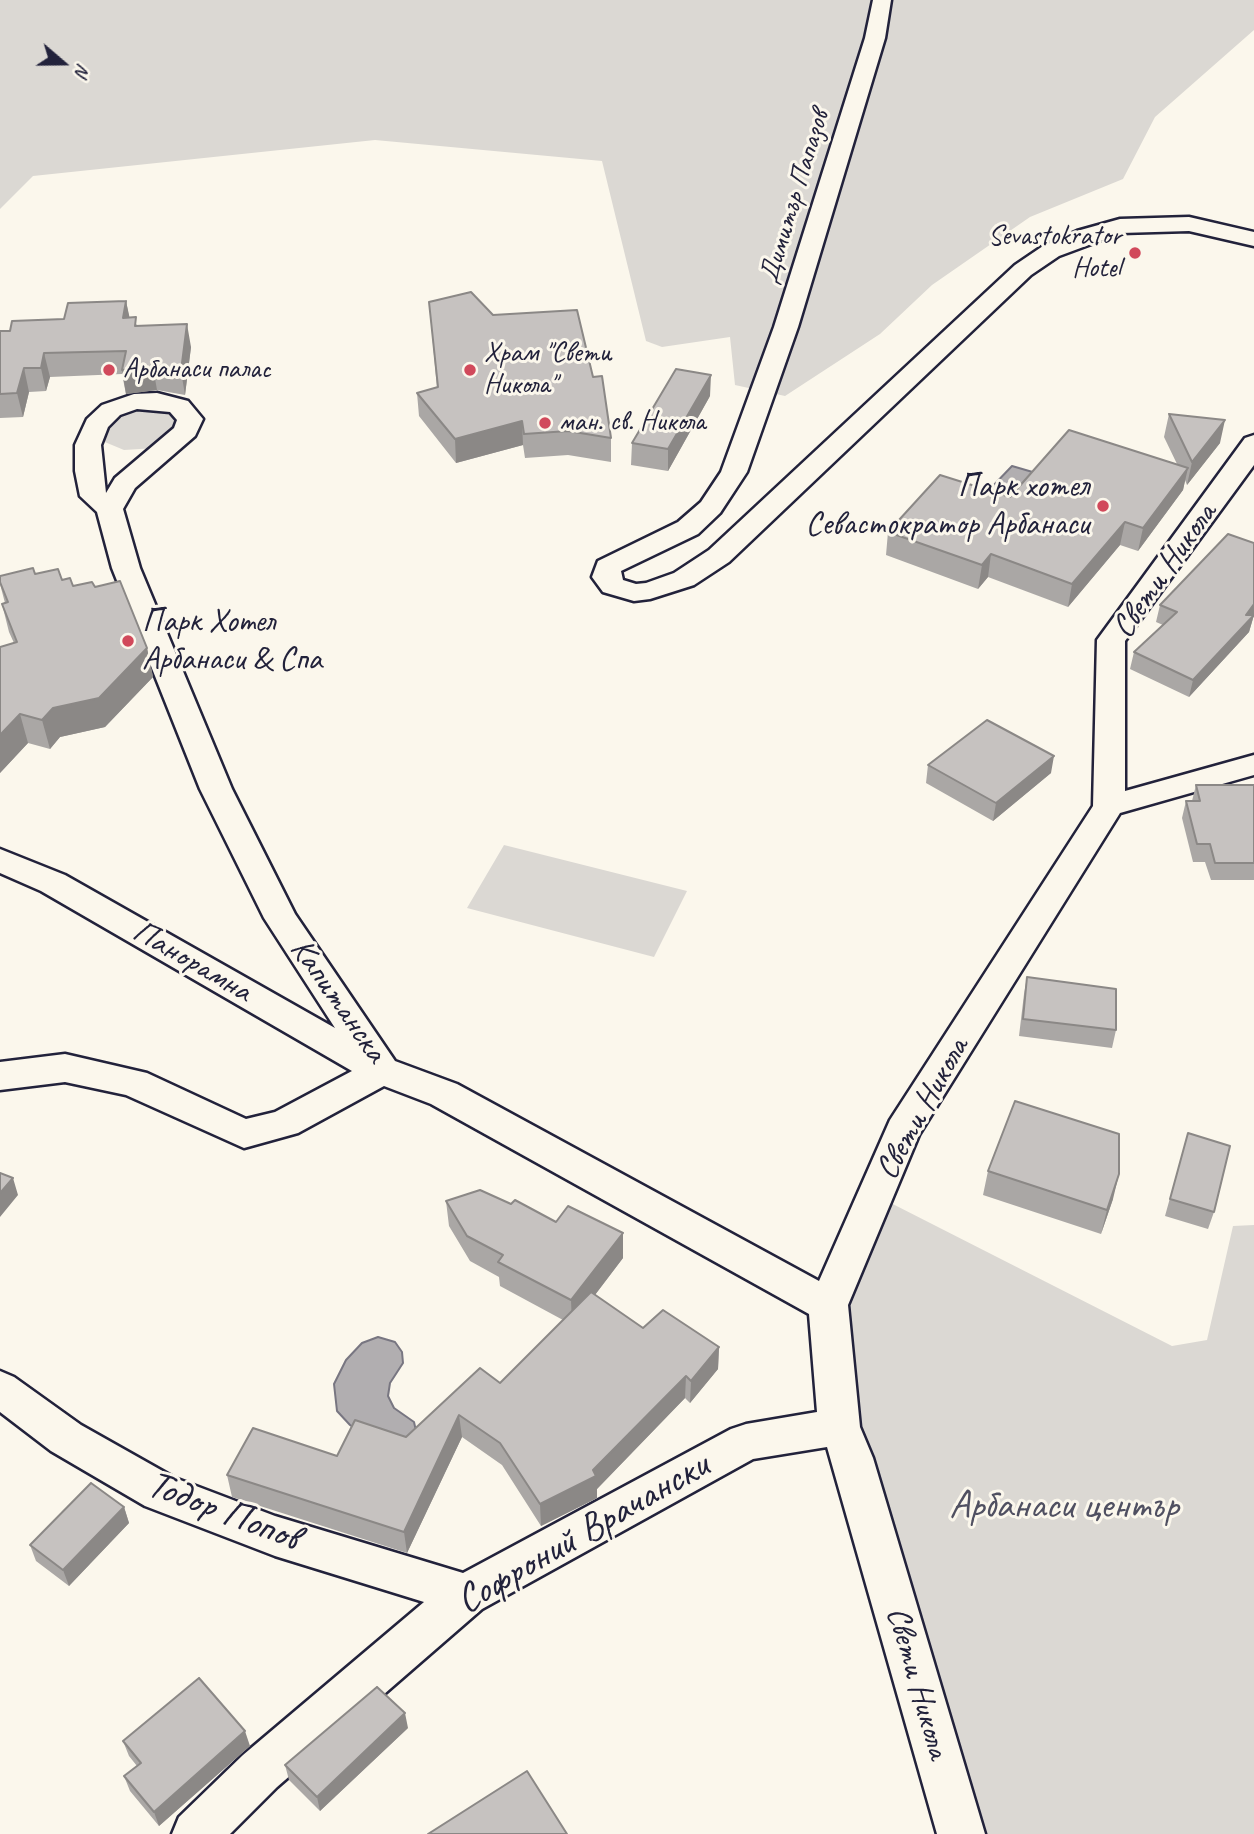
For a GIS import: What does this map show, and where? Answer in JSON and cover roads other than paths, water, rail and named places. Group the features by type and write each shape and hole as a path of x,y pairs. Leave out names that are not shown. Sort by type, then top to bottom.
{"street":[{"name":"Димитър Папазов","path":"883,0 871,51 786,327 734,472 710,507 688,528 613,562 606,572 612,586 634,593 650,592 684,579 719,556 1023,270 1051,251 1085,236 1120,226 1189,224 1220,229"},
{"path":"1220,229 1254,226"},
{"path":"1220,229 1254,239"},
{"name":"Свети Никола","path":"961,1834 852,1458 839,1427 828,1305 903,1130 1110,806 1111,640 1253,448"},
{"name":"Капитанска","path":"110,509 126,568 216,789 281,918 382,1071 444,1094 828,1305"},
{"path":"1110,806 1254,765"},
{"name":"Панорамна","path":"0,860 53,883 382,1071"},
{"path":"0,1076 65,1068 134,1083 244,1134 285,1123 382,1071"},
{"name":"Тодор Попов","path":"0,1390 66,1438 160,1492 275,1536 466,1594"},
{"name":"Софроний Врачански","path":"196,1834 260,1771 466,1594 746,1442 839,1427"}],"place":[{"name":"Sevastokrator Hotel","path":"1135,253"},
{"name":"Арбанаси палас","path":"109,370"},
{"name":"Храм \"Свети Никола\"","path":"470,370"},
{"name":"ман. св. Никола","path":"545,423"},
{"name":"Парк хотел Севастократор Арбанаси","path":"1103,506"},
{"name":"Парк Хотел Арбанаси & Спа","path":"128,641"}],"park label":[{"name":"Арбанаси център","path":"1064,1507"}]}
